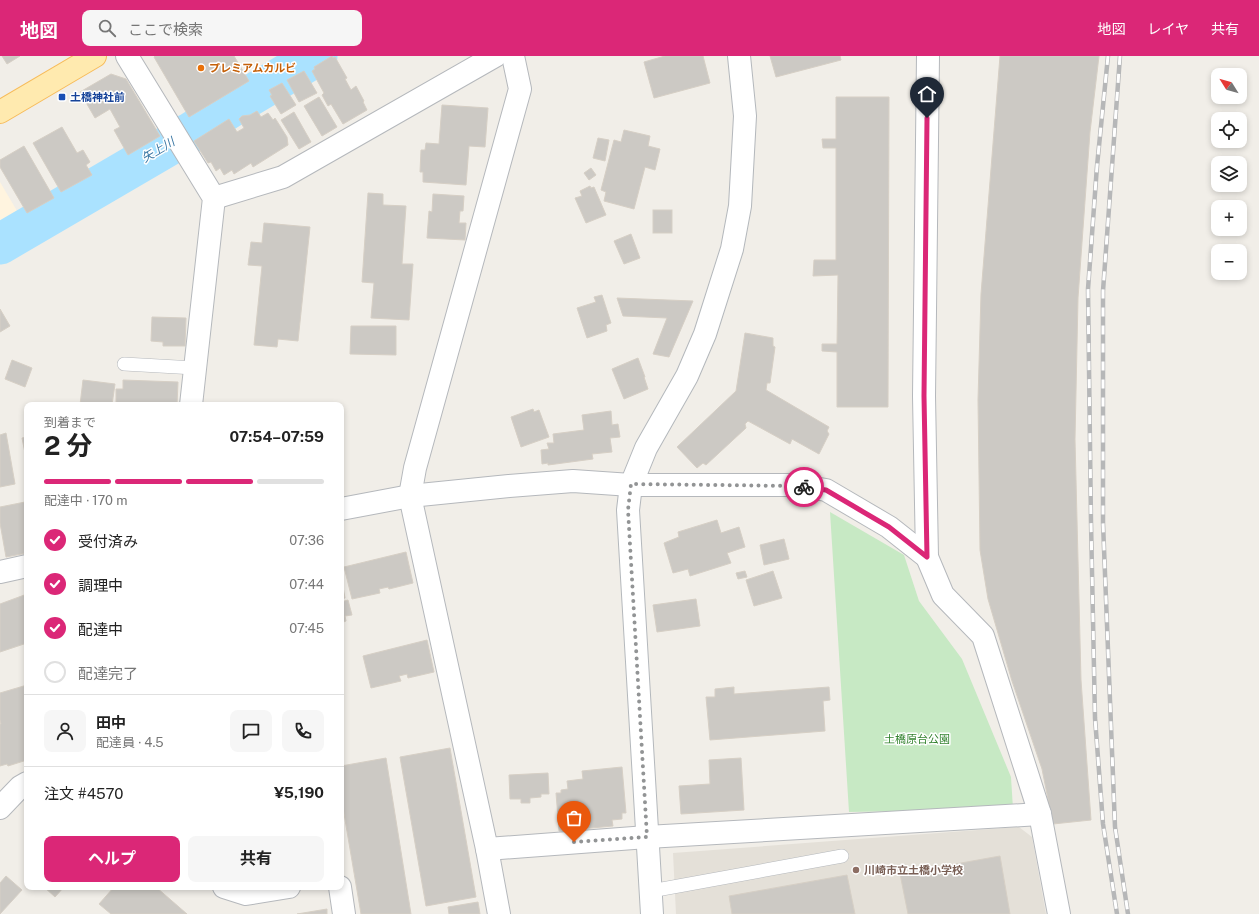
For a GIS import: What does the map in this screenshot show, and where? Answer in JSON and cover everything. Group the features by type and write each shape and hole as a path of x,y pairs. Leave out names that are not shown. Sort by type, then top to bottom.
{"main road":[{"path":"0,112 94,56"}],"street":[{"path":"127,56 214,198 191,402"},
{"path":"214,198 283,177 495,56"},
{"path":"499,914 487,848 410,496 415,468 520,89 513,56"},
{"path":"652,914 628,510 631,484 646,448 687,376 705,334 732,249 740,206 745,116 739,56"},
{"path":"928,56 924,396 927,557 944,595 983,636 1040,814 1059,914"},
{"path":"344,507 410,496 573,481 631,484 796,486 826,490 889,527 927,557"},
{"path":"0,572 24,567"},
{"path":"0,808 24,785"},
{"path":"487,848 1040,814"},
{"path":"233,890 246,894 271,890"},
{"path":"340,890 344,914"}],"lane":[{"path":"124,364 195,368"},
{"path":"651,891 842,856"}],"shaded area":[{"path":"0,182 23,221 0,234"},
{"name":"川崎市立土橋小学校","path":"1019,827 1032,837 1046,914 676,914 673,853"}],"green space":[{"name":"土橋原台公園","path":"830,512 904,555 919,601 962,659 1011,777 1013,809 849,812"}],"building":[{"path":"2,56 20,56 7,64"},
{"path":"234,56 249,81 189,117 154,57"},
{"path":"332,56 333,58 335,57 347,78 345,79 351,90 356,86 367,110 343,124 331,104 328,106 322,95 324,93 312,71 315,69 314,67"},
{"path":"665,56 703,56 710,83 654,98 644,62"},
{"path":"770,56 840,56 841,60 776,77"},
{"path":"1000,56 1099,56 1090,132 1078,298 1075,439 1081,680 1091,820 1053,824 1042,769 1012,681 988,599 980,550 978,400 981,294"},
{"path":"304,71 317,93 299,102 287,80"},
{"path":"111,74 126,79 160,136 128,155 114,130 120,127 110,109 95,118 80,92"},
{"path":"282,83 296,105 281,114 270,96 272,95 269,90"},
{"path":"319,97 337,127 322,136 304,106"},
{"path":"836,97 889,97 888,407 837,407 837,352 822,351 822,344 837,344 838,275 813,276 814,260 836,260 836,148 823,148 822,139 836,139"},
{"path":"442,105 488,108 485,147 469,146 466,185 423,182 423,172 420,172 421,150 425,150 426,143 439,144"},
{"path":"257,111 261,117 268,113 273,120 275,118 287,137 288,145 253,167 251,163 234,174 232,170 224,175 220,168 216,171 211,162 208,163 194,141 229,119 237,132 244,128 239,119 242,116 250,115"},
{"path":"294,112 311,142 299,149 281,120"},
{"path":"62,127 77,153 83,150 90,162 86,165 92,175 61,192 33,143"},
{"path":"624,130 650,136 648,146 660,149 655,170 645,167 634,209 604,201 606,192 601,190 614,140 621,142"},
{"path":"598,138 609,140 605,161 593,158"},
{"path":"24,146 54,198 27,213 0,167 0,160"},
{"path":"591,168 596,175 589,180 584,173"},
{"path":"590,186 591,188 594,187 606,215 586,223 575,198 582,196 580,191"},
{"path":"368,193 383,194 383,205 406,206 402,264 413,264 409,320 371,318 374,283 362,282"},
{"path":"433,194 464,196 463,211 460,211 459,223 466,223 465,240 427,238 429,211 432,212"},
{"path":"653,210 672,210 672,233 653,233"},
{"path":"264,223 310,227 298,341 278,339 277,347 254,345 262,266 248,265 251,242 262,243"},
{"path":"631,234 640,258 624,264 614,241"},
{"path":"602,295 611,323 606,325 607,331 587,338 577,308 596,302 594,297"},
{"path":"617,298 693,301 669,357 653,354 667,318 623,316"},
{"path":"0,309 10,326 0,332"},
{"path":"152,317 186,318 185,346 163,346 163,342 151,341"},
{"path":"351,326 396,326 396,355 350,354"},
{"path":"745,333 773,338 773,346 775,347 770,383 767,383 766,390 829,427 827,431 829,434 819,454 792,439 790,444 748,421 745,424 746,428 706,465 703,463 697,468 677,447 736,391"},
{"path":"638,358 648,389 624,399 612,369"},
{"path":"12,360 32,368 25,387 5,379"},
{"path":"83,380 115,384 112,402 80,402"},
{"path":"123,380 178,382 177,402 116,402 116,389 123,389"},
{"path":"533,409 534,412 539,410 549,437 521,447 511,417"},
{"path":"611,411 612,425 618,424 620,437 610,438 612,452 592,454 593,459 548,465 548,463 542,464 541,450 549,449 547,443 554,443 553,434 584,430 582,415"},
{"path":"6,433 15,484 0,487 0,435"},
{"path":"22,438 24,438 24,448"},
{"path":"24,502 24,554 6,557 0,523 0,507"},
{"path":"717,520 721,533 739,527 745,547 727,553 731,563 690,576 688,569 673,573 664,543 679,537 678,532"},
{"path":"784,539 789,559 764,565 760,545"},
{"path":"406,552 413,583 389,589 388,587 379,589 380,593 352,599 344,567"},
{"path":"745,571 747,577 738,579 736,573"},
{"path":"773,571 782,598 754,606 746,580"},
{"path":"24,595 24,644 0,652 0,604"},
{"path":"696,599 700,626 657,632 653,605"},
{"path":"348,600 352,615 345,616 346,621 344,622 344,601"},
{"path":"427,640 434,672 408,678 407,674 399,676 401,681 371,688 363,656"},
{"path":"24,686 24,761 8,766 7,764 0,766 0,693"},
{"path":"734,687 734,694 829,687 830,700 823,701 825,731 710,740 706,697 715,697 715,689"},
{"path":"450,748 476,897 426,906 400,757"},
{"path":"386,758 411,914 361,914 344,814 344,765"},
{"path":"741,758 744,810 681,814 679,786 710,784 709,760"},
{"path":"622,767 626,813 622,813 622,819 612,820 613,826 559,831 556,793 561,793 561,790 568,789 567,781 583,779 582,771"},
{"path":"548,773 549,794 541,794 541,797 530,798 530,803 521,803 521,799 510,799 509,775"},
{"path":"1000,856 1010,914 908,914 900,874"},
{"path":"847,875 855,914 732,914 729,896"},
{"path":"6,876 22,890 0,914 0,883"},
{"path":"47,890 61,890 55,897"},
{"path":"111,890 159,890 187,914 111,914 99,904"},
{"path":"478,902 480,914 449,914 448,907"},
{"path":"327,909 327,914 297,914"}],"waterway":[{"name":"矢上川","path":"0,244 190,133 317,56"}],"railway":[{"path":"1108,56 1097,166 1088,289 1095,718 1103,824 1117,914"},
{"path":"1120,56 1103,291 1103,523 1115,827 1128,914"}],"way so far":[{"path":"574,842 647,837 628,510 631,484 804,487"}],"place":[{"name":"プレミアムカルビ","path":"201,68"},
{"name":"土橋神社前","path":"62,97"},
{"name":"川崎市立土橋小学校","path":"856,870"}],"route":[{"path":"804,487 826,490 889,527 927,557 924,396 927,118"}]}
